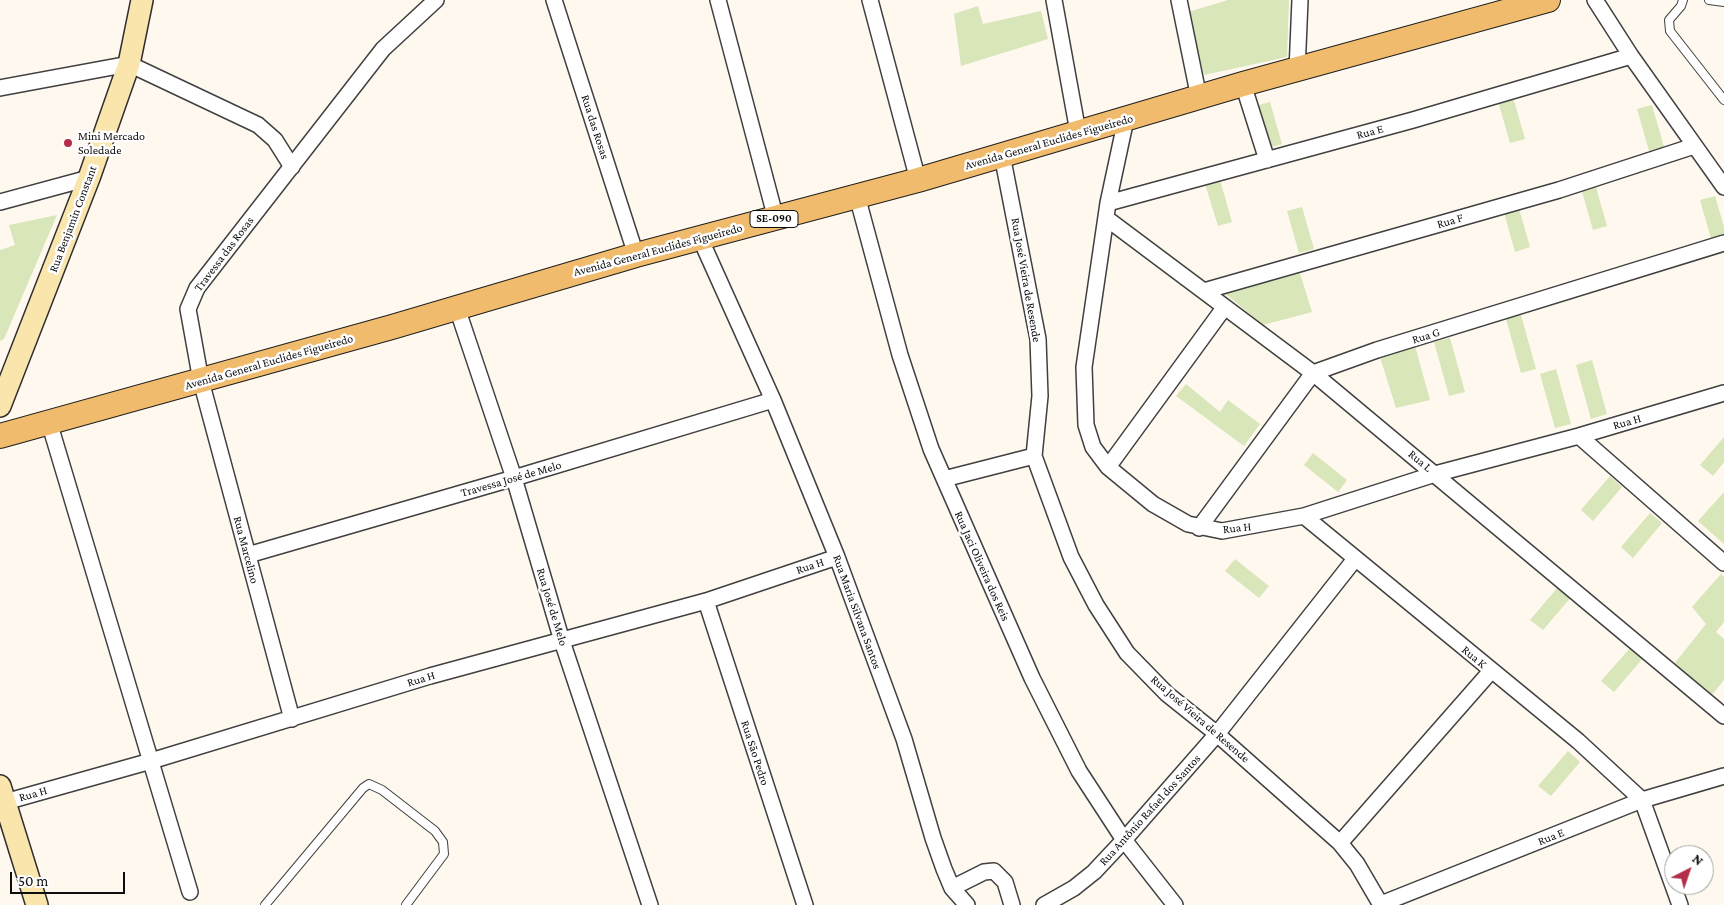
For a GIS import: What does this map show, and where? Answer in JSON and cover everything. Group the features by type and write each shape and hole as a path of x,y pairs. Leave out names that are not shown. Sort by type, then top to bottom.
{"main road":[{"name":"Avenida General Euclides Figueiredo","path":"0,436 202,381 636,255 918,180 1243,84 1548,0"}],"street":[{"name":"Rua Benjamin Constant","path":"0,406 89,178 129,64 142,0"},
{"name":"Travessa das Rosas","path":"202,381 188,309 191,298 383,49 436,0"},
{"name":"Rua das Rosas","path":"554,0 636,255"},
{"path":"718,0 776,219"},
{"path":"870,0 918,180"},
{"path":"1054,0 1078,132"},
{"path":"1179,0 1199,98"},
{"path":"1297,70 1300,0"},
{"path":"1595,0 1631,56 1724,188"},
{"name":"Rua E","path":"1107,211 1267,160 1631,56"},
{"path":"0,88 129,64 258,124 275,140 292,167"},
{"path":"1243,84 1267,160"},
{"name":"Rua H","path":"1126,119 1107,211 1084,368 1089,437 1100,458 1108,467 1153,504 1176,519 1199,528 1230,530 1304,516 1435,474 1579,436 1724,394"},
{"name":"Rua F","path":"1204,291 1559,190 1694,146"},
{"name":"Rua José Vieira de Resende","path":"1002,156 1038,339 1040,396 1034,456 1071,557 1112,630 1142,669 1167,694 1217,734 1340,843 1357,864 1381,905"},
{"path":"0,202 89,178"},
{"name":"Rua Jaci Oliveira dos Reis","path":"857,196 900,355 931,449 1044,705 1079,771 1124,840 1175,905"},
{"name":"Rua L","path":"1107,211 1224,308 1314,373 1724,716"},
{"name":"Rua Maria Silvana Santos","path":"700,238 773,400 837,557 904,738 932,838 952,888 967,905"},
{"name":"Rua G","path":"1314,373 1377,350 1724,243"},
{"name":"Rua José de Melo","path":"457,308 514,478 562,641 650,905"},
{"path":"1108,467 1224,308"},
{"path":"1199,528 1314,373"},
{"name":"Rua Marcelino","path":"202,381 292,719"},
{"name":"Travessa José de Melo","path":"248,555 773,400"},
{"path":"49,422 190,892"},
{"path":"1579,436 1724,562"},
{"path":"944,479 1034,456"},
{"name":"Rua K","path":"1304,516 1578,741 1642,800"},
{"name":"Rua H","path":"2,793 151,761 430,676 706,601 837,557"},
{"name":"Rua Antônio Rafael dos Santos","path":"1044,905 1074,888 1094,872 1124,840 1217,734 1355,559"},
{"name":"Rua São Pedro","path":"706,601 805,905"},
{"path":"1340,843 1491,671"},
{"name":"Rua E","path":"1381,905 1642,800 1724,776"},
{"path":"2,793 38,905"},
{"path":"1642,800 1680,905"},
{"path":"952,888 984,872 994,871 1005,882 1012,905"}],"lane":[{"path":"1683,0 1681,6 1669,20 1670,31 1724,100"},
{"path":"1709,0 1724,2"},
{"path":"265,905 363,788 369,784 382,790 435,831 443,842 444,854 406,905"}],"green space":[{"path":"1228,0 1289,0 1287,57 1204,75 1188,12"},
{"path":"978,6 983,24 1041,11 1048,39 961,66 954,14"},
{"path":"1513,97 1525,139 1510,143 1498,101"},
{"path":"1270,102 1282,144 1268,148 1255,106"},
{"path":"1652,105 1664,147 1649,151 1637,109"},
{"path":"1220,180 1232,222 1218,226 1205,184"},
{"path":"1595,184 1607,226 1593,230 1581,188"},
{"path":"1715,196 1724,227 1724,239 1712,242 1700,200"},
{"path":"1518,205 1530,247 1515,252 1503,209"},
{"path":"1302,207 1314,249 1299,253 1287,211"},
{"path":"57,215 4,339 0,341 0,250 15,245 9,225"},
{"path":"1299,270 1312,312 1263,325 1221,290"},
{"path":"1521,315 1536,369 1521,373 1506,319"},
{"path":"1450,338 1465,392 1449,396 1434,342"},
{"path":"1415,346 1430,400 1396,408 1380,357"},
{"path":"1592,360 1607,414 1591,419 1576,365"},
{"path":"1556,369 1571,424 1555,428 1540,374"},
{"path":"1186,384 1220,412 1228,400 1260,424 1244,446 1176,396"},
{"path":"1724,437 1724,462 1713,476 1700,465"},
{"path":"1313,453 1347,480 1338,492 1304,465"},
{"path":"1610,476 1622,487 1593,521 1581,510"},
{"path":"1724,492 1724,544 1698,521"},
{"path":"1650,513 1662,523 1633,558 1621,547"},
{"path":"1235,559 1269,586 1259,598 1225,571"},
{"path":"1721,574 1724,577 1724,622 1716,632 1724,639 1724,680 1712,695 1674,664 1706,624 1692,607"},
{"path":"1559,586 1572,596 1543,630 1530,620"},
{"path":"1631,647 1643,658 1614,692 1601,681"},
{"path":"1568,751 1580,762 1551,796 1538,786"}],"place":[{"name":"Mini Mercado Soledade","path":"68,143"}]}
